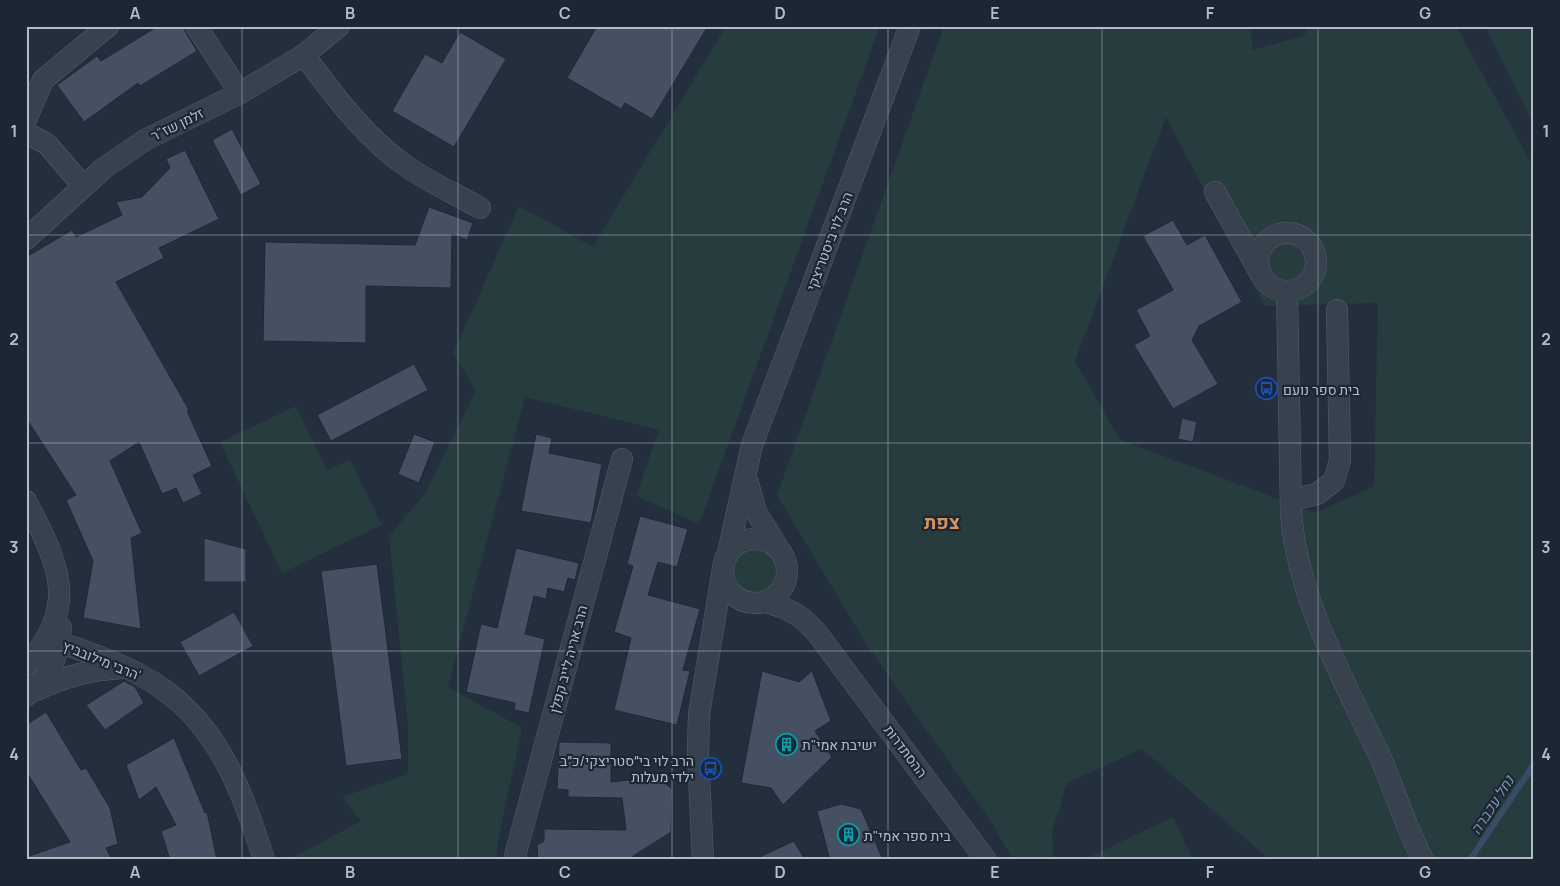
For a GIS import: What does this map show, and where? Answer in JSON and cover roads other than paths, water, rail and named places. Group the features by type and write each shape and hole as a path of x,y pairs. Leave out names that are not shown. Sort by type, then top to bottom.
{"street":[{"path":"26,119 43,80 108,26"},
{"path":"196,26 240,93"},
{"name":"זלמן שז\"ר","path":"26,239 104,168 145,140 240,93 304,55 339,26"},
{"name":"הרב לוי ביסטריצקי","path":"709,652 726,558 750,456 910,26"},
{"path":"304,55 344,106 378,143 405,166 480,208"},
{"path":"26,133 47,144 83,186"},
{"path":"1215,192 1263,278 1274,288 1287,291 1297,290 1306,285 1315,270 1316,259 1313,250 1307,241 1295,234 1285,233 1275,236 1261,249 1258,269 1263,278"},
{"path":"1287,291 1293,544 1311,607 1384,768 1423,860"},
{"path":"1291,500 1317,494 1334,480 1340,460 1337,310"},
{"name":"הרב לוי ביסטריצקי","path":"750,456 748,479 756,512 785,559 788,570"},
{"name":"הרב אריה לייב קפלן","path":"514,860 622,459"},
{"path":"26,501 44,535 60,584 54,624 54,663 46,676 29,694"},
{"path":"755,602 735,597 728,589 723,574 726,558 738,544 748,540 766,541 779,550"},
{"path":"703,860 698,754 699,714 709,652 725,619 755,602 776,597 783,588 788,570"},
{"name":"ההסתדרות","path":"788,570 807,615 824,642 986,860"},
{"name":"ההסתדרות","path":"755,602 792,610 802,617 824,642"},
{"path":"26,666 53,641"},
{"name":"הרבי מילובביץ'","path":"53,641 128,668 155,682 174,695 196,717 214,742 232,773 264,860"},
{"path":"29,694 68,676 82,672 128,668"}],"waterway":[{"name":"נחל עכברה","path":"1470,860 1534,764"}],"place":[{"name":"בית ספר נועם","path":"1267,389"},
{"name":"ישיבת אמי\"ת","path":"786,744"},
{"name":"הרב לוי בי״סטריצקי/כ״ב ילדי מעלות","path":"710,768"},
{"name":"בית ספר אמי\"ת","path":"848,835"}],"district":[{"name":"צפת","path":"942,522"}]}
